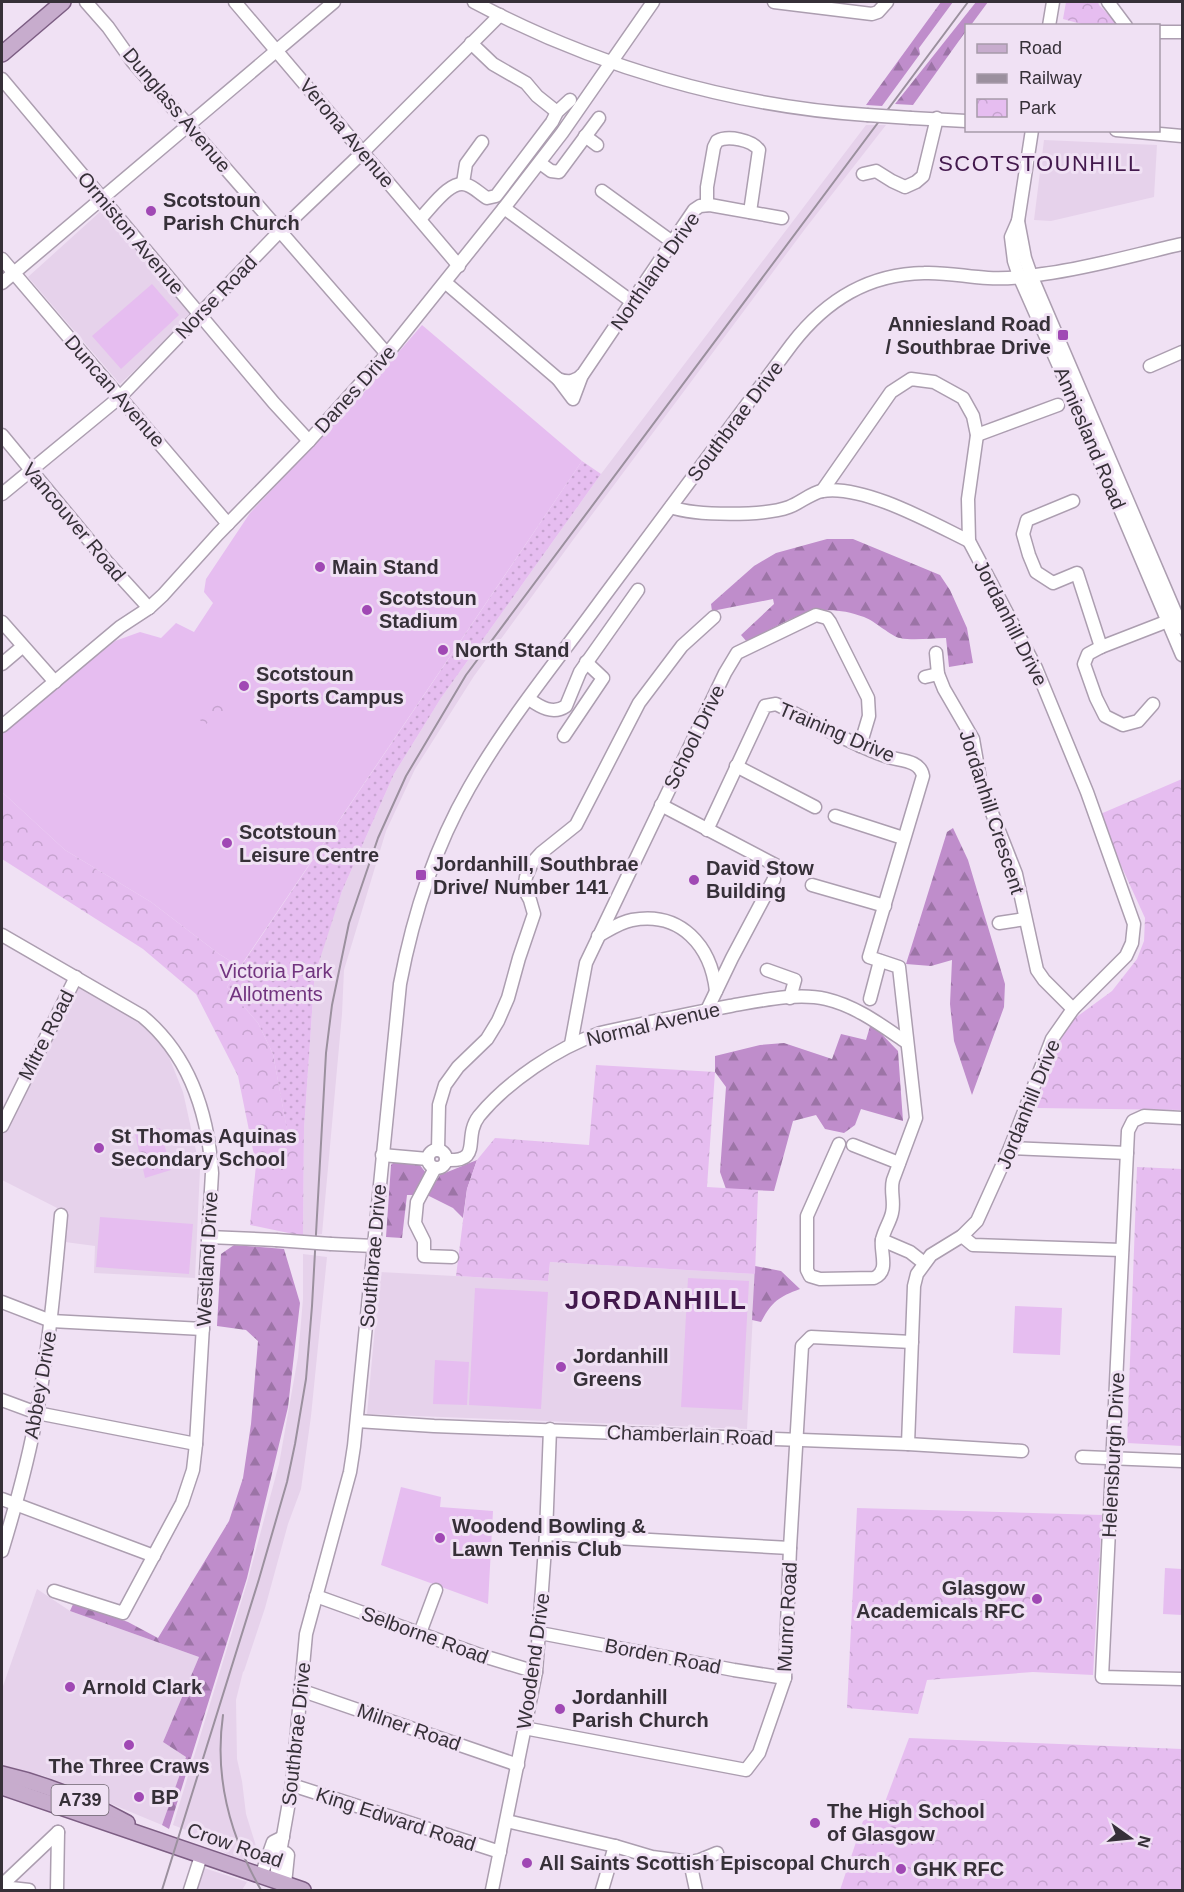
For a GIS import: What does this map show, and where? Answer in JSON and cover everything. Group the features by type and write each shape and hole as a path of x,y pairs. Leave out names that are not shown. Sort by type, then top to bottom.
{"main road":[{"path":"2,54 63,2"},
{"name":"Crow Road","path":"2,1774 77,1798 153,1838"},
{"name":"Crow Road","path":"2,1787 303,1890"}],"street":[{"name":"Dunglass Avenue","path":"86,2 108,27 132,61 387,354"},
{"name":"Verona Avenue","path":"235,2 459,266"},
{"path":"2,283 334,2"},
{"path":"474,2 558,41 612,62 678,82 745,98 816,110 965,120"},
{"name":"Danes Drive","path":"2,726 120,627 148,608 309,441 387,354 446,283 540,163 653,2"},
{"path":"774,2 868,14 878,12 886,2"},
{"path":"1049,24 1053,2"},
{"path":"1108,2 1124,24"},
{"name":"Norse Road","path":"2,494 120,397 280,231 500,15"},
{"path":"1160,32 1182,32"},
{"path":"471,43 492,64 526,82 537,96 557,112"},
{"name":"Ormiston Avenue","path":"2,79 309,441"},
{"path":"420,219 450,187 463,183 487,198 496,196 552,122 557,112 570,100"},
{"path":"540,163 551,171 559,171 599,118"},
{"path":"863,174 876,171 905,187 920,179 937,118"},
{"name":"Anniesland Road","path":"1032,132 1018,220 1011,237 1014,261 1025,276 1073,398 1182,627"},
{"path":"1138,132 1182,136"},
{"path":"585,136 597,145"},
{"path":"707,205 707,187 714,147 717,141 726,138 751,143 759,150 750,212"},
{"path":"463,183 466,164 482,142"},
{"path":"602,191 671,241"},
{"name":"Northland Drive","path":"446,283 558,379 571,382 582,374 692,212 700,206 707,205 782,218"},
{"path":"504,208 631,301"},
{"name":"Southbrae Drive","path":"274,1880 288,1855 282,1842 292,1785 306,1634 350,1472 357,1421 397,1003 417,910 458,808 490,752 671,507 806,326 834,301 870,283 903,274 933,273 989,278 1025,276 1182,244"},
{"name":"Duncan Avenue","path":"2,259 228,524"},
{"path":"1150,366 1182,352"},
{"path":"671,507 710,513 752,513 787,508 822,491 857,493 891,504 969,540 968,499 977,435 973,416 963,398 934,382 911,379 891,392 822,491"},
{"path":"977,435 1058,405"},
{"name":"Vancouver Road","path":"2,435 148,608"},
{"path":"1073,501 1028,520 1023,534 1036,572 1053,583 1077,573 1101,647"},
{"name":"Jordanhill Drive","path":"924,1263 931,1255 962,1236 977,1221 1010,1148 1052,1039 1073,1009 1126,956 1132,943 1134,924 1087,792 1036,668 969,540"},
{"name":"Anniesland Road","path":"1144,550 1168,621 1182,654"},
{"path":"529,699 548,710 561,709 566,705 586,662 638,590"},
{"name":"School Drive","path":"571,1044 586,963 661,804 737,653 816,615 826,618 868,698 869,716 860,746"},
{"path":"452,1257 424,1256 424,1241 415,1223 417,1202 437,1159 439,1106 445,1086 458,1067 487,1039 508,998 534,914 524,889 526,877 532,863 541,853 576,825 639,703 682,646 714,617"},
{"path":"1153,704 1138,721 1123,725 1105,716 1095,698 1084,664 1088,654 1101,647 1168,621"},
{"path":"2,622 55,682"},
{"path":"2,664 22,646"},
{"name":"Jordanhill Crescent","path":"936,653 932,676 944,689 973,739 981,785 1016,874 1037,970 1073,1009"},
{"path":"564,736 603,678 586,662"},
{"name":"Training Drive","path":"707,830 765,706 771,704 776,704 860,746 918,765 922,769 922,776 869,957 880,961"},
{"path":"736,766 815,807"},
{"path":"661,804 781,868"},
{"path":"835,816 903,838"},
{"path":"707,1010 774,879"},
{"path":"812,885 885,906"},
{"name":"Jordanhill Crescent","path":"999,924 1025,919"},
{"path":"598,936 615,926 632,920 663,922 682,928 699,944 708,958 714,975 716,991"},
{"name":"Westland Drive","path":"2,935 142,1016 156,1028 178,1056 193,1086 203,1115 210,1147 212,1173 196,1444 193,1470 182,1503 123,1613 54,1591"},
{"path":"839,1144 807,1216 807,1270 810,1276 820,1280 878,1277 883,1269 882,1240 894,1205 891,1190 893,1180 916,1118 899,967 880,961 870,999"},
{"path":"767,970 795,980 790,998"},
{"name":"Mitre Road","path":"2,1126 76,977"},
{"name":"Normal Avenue","path":"437,1159 460,1161 470,1149 473,1125 479,1116 516,1081 553,1054 600,1033 707,1010 778,998 826,999 859,1012 906,1042"},
{"name":"Helensburgh Drive","path":"1182,1118 1144,1116 1133,1121 1128,1131 1102,1677 1182,1679"},
{"path":"853,1145 899,1164"},
{"path":"1010,1148 1127,1153"},
{"path":"382,1155 437,1159"},
{"name":"Abbey Drive","path":"2,1551 16,1504 37,1413 51,1321 61,1215"},
{"path":"962,1236 973,1245 1122,1250"},
{"path":"208,1237 374,1246"},
{"path":"882,1240 910,1252 924,1263 917,1274 914,1286 908,1444"},
{"path":"2,1302 51,1321 203,1329"},
{"name":"Munro Road","path":"524,1728 746,1770 759,1754 785,1678 802,1346 811,1336 912,1342"},
{"path":"2,1400 37,1413 196,1444"},
{"name":"Chamberlain Road","path":"357,1421 908,1444 1022,1451"},
{"name":"Woodend Drive","path":"492,1890 536,1672 546,1534 550,1430"},
{"path":"1082,1457 1182,1461"},
{"path":"2,1499 154,1556"},
{"path":"546,1534 790,1548"},
{"path":"420,1633 436,1590"},
{"name":"Selborne Road","path":"316,1596 488,1658 536,1672"},
{"name":"Borden Road","path":"540,1633 785,1678"},
{"name":"Milner Road","path":"300,1690 518,1765"},
{"name":"King Edward Road","path":"292,1785 500,1852"},
{"path":"507,1821 652,1857 690,1862 717,1853"},
{"path":"2,1886 58,1832 57,1890"},
{"name":"Southbrae Drive","path":"274,1880 273,1842 282,1842"},
{"path":"602,1890 615,1846"},
{"path":"190,1890 201,1856"},
{"path":"690,1862 696,1890"},
{"path":"2,1886 29,1890"}],"shaded area":[{"path":"866,125 886,125 805,229 573,540 474,676 415,769 386,831 344,970 322,1234 303,1236 304,1129 314,983 324,942 342,891 394,774 441,698 601,474"},
{"path":"1044,140 1157,145 1154,197 1051,221 1034,220"},
{"path":"101,211 194,315 120,384 28,277"},
{"name":"St Thomas Aquinas Secondary School","path":"74,984 132,1016 165,1047 183,1092 200,1169 195,1278 94,1273 95,1246 65,1242 67,1213 2,1180 2,1127"},
{"path":"303,1254 327,1257 311,1416 301,1489 288,1524 236,1700 237,1759 246,1814 256,1846 253,1859 239,1861 186,1830 173,1825 247,1583 279,1464 298,1357 303,1299"},
{"name":"Jordanhill Greens","path":"550,1262 755,1274 747,1429 367,1414 380,1272 548,1281"},
{"path":"37,1589 70,1611 199,1657 163,1742 186,1757 162,1825 44,1776 2,1765 2,1689"},
{"path":"204,1868 247,1882 242,1890 196,1890"}],"green space":[{"path":"941,2 953,2 919,48 920,54 882,106 866,105"},
{"path":"976,2 988,2 972,24 965,24 965,32 913,105 895,104"},
{"path":"1066,2 1098,2 1116,24 1081,24 1063,19"},
{"path":"152,284 179,315 121,369 92,336"},
{"name":"Scotstoun Sports Campus","path":"422,325 582,461 240,967 219,954 151,902 65,850 2,792 2,732 115,641 140,632 161,638 176,623 194,632 213,603 204,592 206,579 250,513 365,391"},
{"name":"Victoria Park Allotments","path":"582,461 601,474 441,698 394,774 342,891 314,983 304,1129 287,1130 273,1054 258,1023 227,987"},
{"path":"827,539 853,539 940,575 950,590 967,628 973,663 949,667 946,638 900,638 864,617 847,612 831,610 803,614 747,642 741,635 774,604 773,599 712,611 711,604 754,566 776,553"},
{"path":"221,696 229,715 212,719 205,725 198,718 209,699"},
{"path":"1182,779 1182,1110 1036,1108 1049,1062 1071,1021 1112,991 1137,959 1144,941 1145,918 1098,815"},
{"path":"2,792 65,850 151,902 219,954 240,967 227,987 258,1023 273,1054 287,1129 304,1129 303,1236 250,1225 256,1165 238,1076 196,994 143,949 2,859"},
{"path":"953,828 968,860 1005,984 1004,1007 972,1095 954,1041 950,1004 952,960 931,966 906,964 947,832"},
{"path":"871,1023 898,1051 903,1121 861,1109 855,1125 844,1133 825,1129 816,1115 793,1121 774,1191 726,1189 720,1172 726,1087 715,1072 715,1056 760,1045 784,1043 832,1059 841,1034 866,1040"},
{"path":"596,1065 715,1072 707,1187 758,1190 755,1274 550,1262 548,1281 456,1276 467,1189 477,1160 495,1138 589,1145"},
{"path":"160,1128 171,1170 145,1178 135,1134"},
{"path":"477,1160 467,1189 463,1218 453,1208 427,1195 440,1175"},
{"path":"395,1161 419,1164 426,1173 414,1195 407,1195 402,1238 386,1237 391,1165"},
{"path":"1137,1167 1182,1169 1182,1446 1127,1443"},
{"path":"100,1217 193,1224 189,1274 96,1267"},
{"path":"234,1245 284,1249 300,1303 288,1407 247,1578 169,1829 162,1825 186,1757 163,1742 199,1657 70,1611 74,1602 128,1622 158,1638 229,1521 243,1478 251,1424 258,1341 246,1330 217,1326 221,1254"},
{"path":"755,1266 781,1271 800,1289 776,1301 761,1322 752,1320"},
{"path":"688,1278 749,1281 742,1410 681,1407"},
{"path":"475,1288 548,1292 541,1409 469,1405"},
{"path":"1015,1306 1062,1308 1060,1355 1013,1353"},
{"path":"435,1360 469,1362 467,1405 433,1404"},
{"name":"Woodend Bowling & Lawn Tennis Club","path":"401,1487 441,1497 440,1507 493,1511 488,1604 381,1565"},
{"path":"857,1508 1102,1515 1093,1675 1033,1672 927,1680 918,1714 847,1708"},
{"path":"1165,1568 1182,1569 1182,1615 1163,1614"},
{"path":"909,1738 1182,1749 1182,1890 840,1890 863,1821 882,1810"}],"railway":[{"path":"162,1890 259,1579 287,1482 295,1444 306,1379 326,1053 332,1005 349,923 378,838 406,776 466,675 968,2"},
{"path":"223,1715 221,1761 227,1806 241,1849 261,1890"}],"place":[{"name":"Scotstoun Parish Church","path":"151,211"},
{"name":"Anniesland Road / Southbrae Drive","path":"1063,335"},
{"name":"Main Stand","path":"320,567"},
{"name":"Scotstoun Stadium","path":"367,610"},
{"name":"North Stand","path":"443,650"},
{"name":"Scotstoun Sports Campus","path":"244,686"},
{"name":"Scotstoun Leisure Centre","path":"227,843"},
{"name":"Jordanhill, Southbrae Drive/ Number 141","path":"421,875"},
{"name":"David Stow Building","path":"694,880"},
{"name":"St Thomas Aquinas Secondary School","path":"99,1148"},
{"name":"Jordanhill Greens","path":"561,1367"},
{"name":"Woodend Bowling & Lawn Tennis Club","path":"440,1538"},
{"name":"Glasgow Academicals RFC","path":"1037,1599"},
{"name":"Arnold Clark","path":"70,1687"},
{"name":"Jordanhill Parish Church","path":"560,1709"},
{"name":"The Three Craws","path":"129,1745"},
{"name":"BP","path":"139,1797"},
{"name":"The High School of Glasgow","path":"815,1823"},
{"name":"All Saints Scottish Episcopal Church","path":"527,1863"},
{"name":"GHK RFC","path":"901,1869"}],"district":[{"name":"SCOTSTOUNHILL","path":"1040,163"},
{"name":"JORDANHILL","path":"656,1300"}]}
